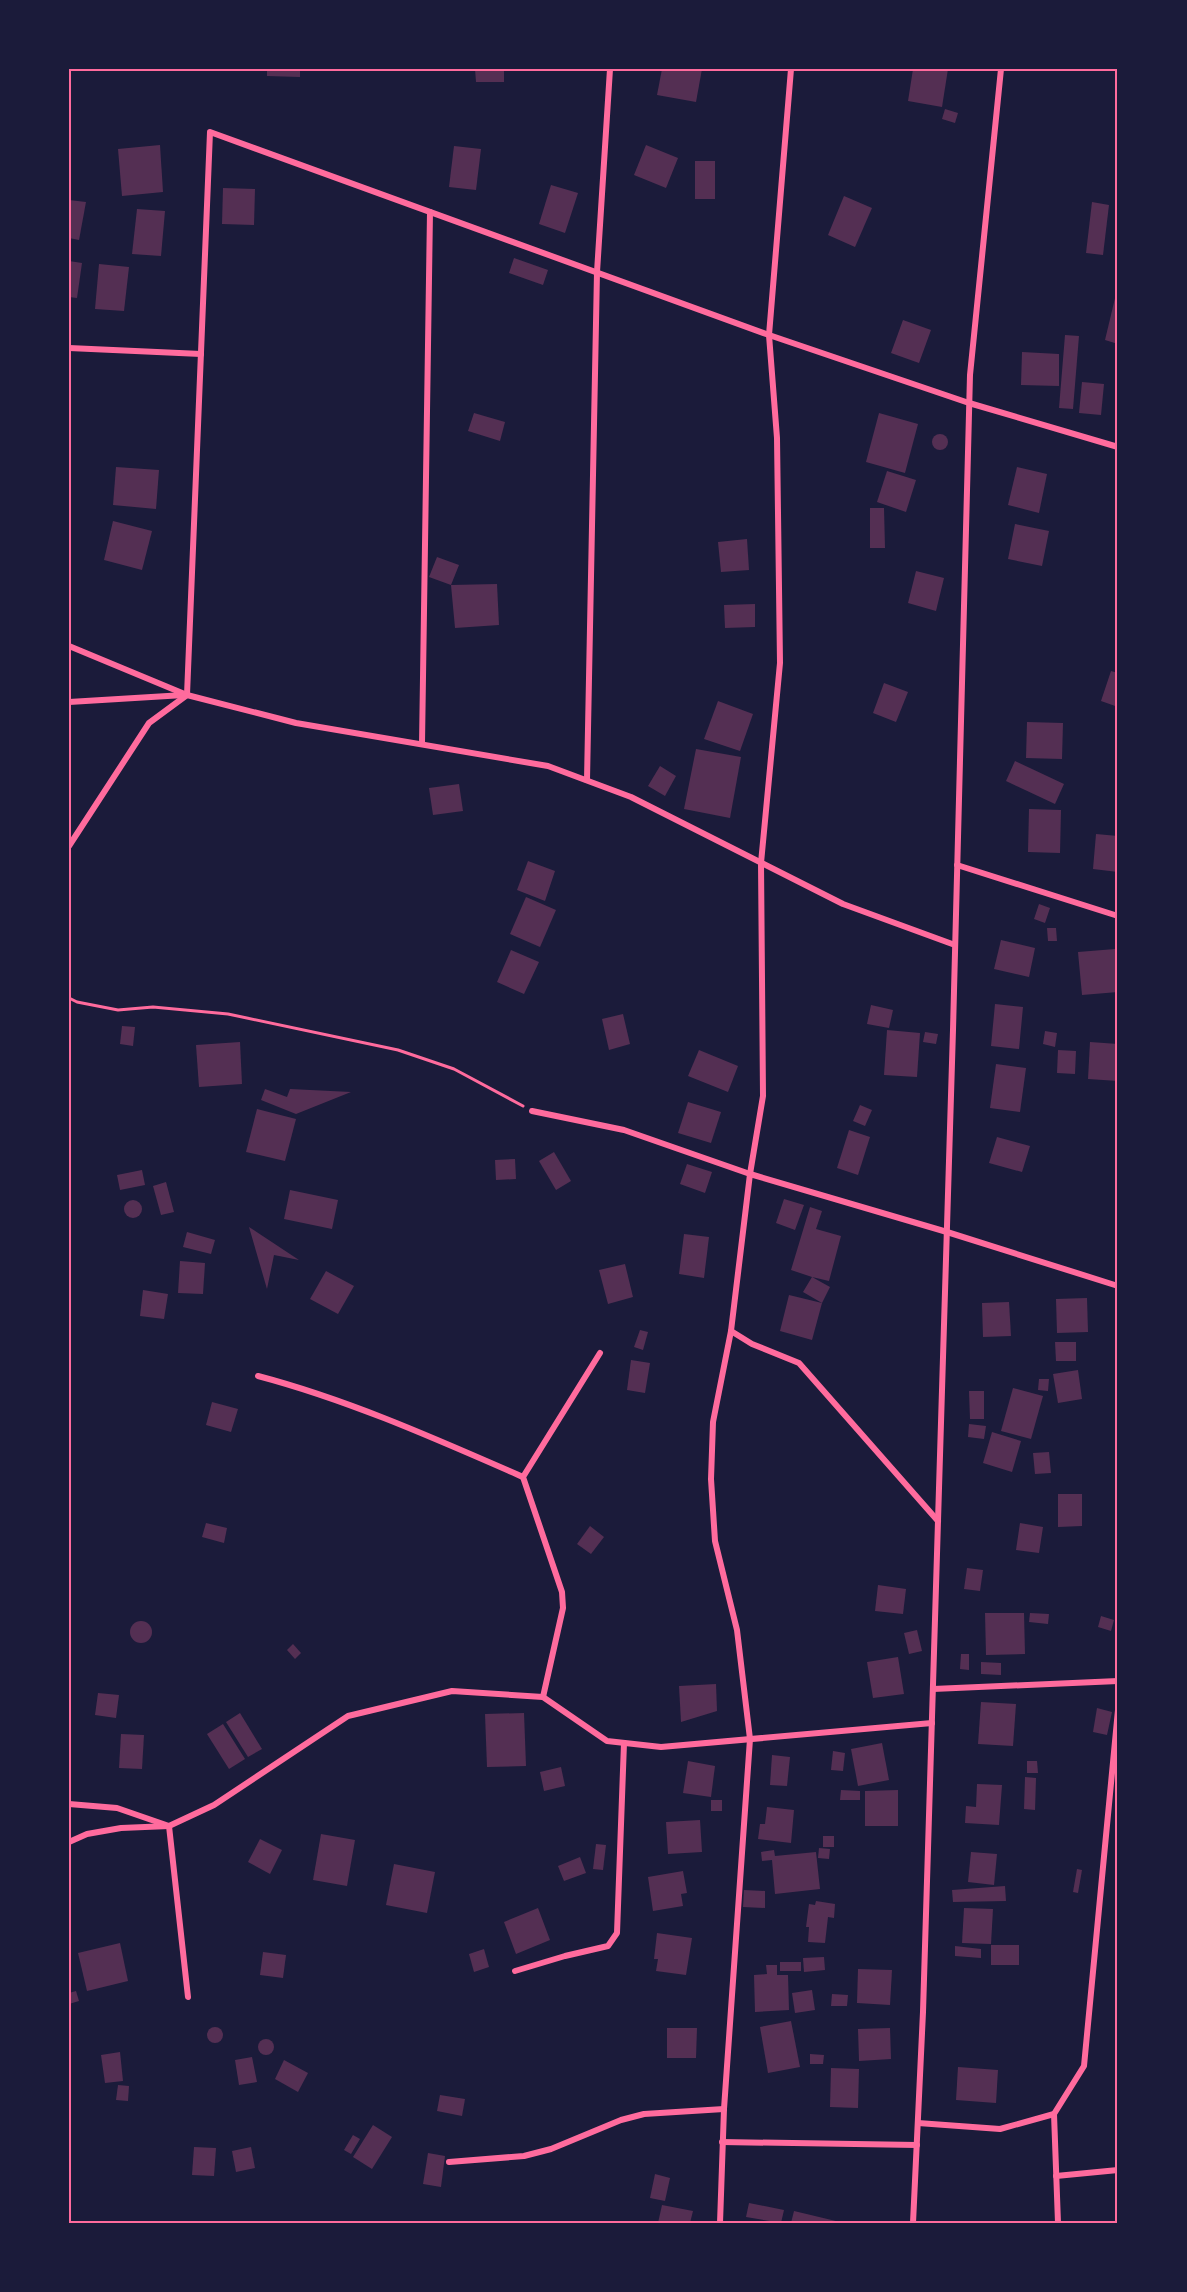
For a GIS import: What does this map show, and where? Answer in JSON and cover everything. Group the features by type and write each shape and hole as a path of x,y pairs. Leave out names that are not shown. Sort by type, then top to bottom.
{"street":[{"path":"587,780 597,272 610,69"},
{"path":"720,2223 724,2109 750,1739 737,1630 715,1540 711,1479 713,1422 731,1331 750,1174 764,1096 761,863 780,663 777,438 770,334 791,69"},
{"path":"913,2223 932,1723 969,403 971,363 1001,69"},
{"path":"187,695 210,132 770,334 969,403 1118,447"},
{"path":"422,744 429,212"},
{"path":"69,348 201,354"},
{"path":"69,646 187,695 296,723 548,766 631,797 843,904 955,945"},
{"path":"69,702 187,695"},
{"path":"69,846 149,723 187,695"},
{"path":"957,865 1118,916"},
{"path":"532,1111 624,1130 750,1174 947,1232 1118,1286"},
{"path":"731,1331 752,1344 799,1363 938,1521"},
{"path":"523,1477 600,1353"},
{"path":"258,1376 297,1386 425,1434 523,1477 562,1592 563,1608 543,1697"},
{"path":"933,1689 1118,1681"},
{"path":"69,1842 87,1834 122,1828 169,1826 214,1805 348,1716 452,1690 543,1697 608,1741 661,1747 932,1723"},
{"path":"1058,2223 1054,2114 1084,2066 1118,1710"},
{"path":"515,1971 608,1946 617,1933 624,1743"},
{"path":"69,1804 117,1808 169,1826"},
{"path":"169,1826 188,1996"},
{"path":"449,2162 524,2156 551,2149 644,2114 724,2109"},
{"path":"918,2123 1000,2129 1054,2114"},
{"path":"722,2142 916,2145"},
{"path":"1056,2176 1118,2170"}],"path":[{"path":"69,998 77,1002 118,1010 153,1007 228,1014 398,1050 454,1069 532,1111"}],"building":[{"path":"267,69 300,69 300,77 267,76"},
{"path":"475,69 504,69 504,82 476,82"},
{"path":"662,69 702,69 696,102 657,95"},
{"path":"913,69 948,69 942,107 908,101"},
{"path":"945,109 958,113 955,123 942,119"},
{"path":"160,145 163,192 122,196 118,149"},
{"path":"646,145 678,158 666,188 634,175"},
{"path":"454,146 481,149 476,190 449,187"},
{"path":"695,161 715,161 715,199 695,199"},
{"path":"551,185 578,193 565,233 539,224"},
{"path":"223,188 255,189 254,225 222,224"},
{"path":"844,196 872,208 855,247 828,235"},
{"path":"69,200 86,202 79,240 69,238"},
{"path":"1092,202 1109,205 1103,255 1086,253"},
{"path":"137,209 165,211 161,256 132,254"},
{"path":"514,258 548,270 543,285 509,273"},
{"path":"69,261 82,263 77,298 69,297"},
{"path":"99,264 129,267 124,311 95,309"},
{"path":"1116,294 1118,294 1118,344 1105,340"},
{"path":"903,320 931,330 919,363 891,353"},
{"path":"1065,335 1079,336 1073,409 1059,408"},
{"path":"1022,352 1059,354 1059,386 1021,385"},
{"path":"1082,382 1104,384 1101,415 1079,413"},
{"path":"474,413 505,422 500,441 468,431"},
{"path":"879,413 918,424 905,473 866,462"},
{"path":"940,434 946,436 948,442 946,448 940,450 934,448 932,442 934,436"},
{"path":"116,467 159,470 156,509 113,505"},
{"path":"1017,467 1047,474 1039,513 1008,505"},
{"path":"887,471 916,480 906,512 877,502"},
{"path":"870,508 884,508 885,548 870,548"},
{"path":"113,521 152,531 142,570 104,560"},
{"path":"1015,524 1049,531 1042,566 1008,559"},
{"path":"747,539 749,570 721,572 718,542"},
{"path":"437,557 459,565 451,585 429,577"},
{"path":"916,571 944,578 936,611 908,603"},
{"path":"497,584 499,625 455,628 451,585"},
{"path":"755,604 755,627 725,628 724,605"},
{"path":"1111,671 1118,673 1118,707 1101,701"},
{"path":"884,683 908,692 896,722 873,713"},
{"path":"718,701 753,714 740,751 704,739"},
{"path":"1027,722 1063,723 1062,759 1026,758"},
{"path":"696,749 741,757 730,818 684,809"},
{"path":"1015,761 1064,784 1055,804 1006,781"},
{"path":"660,766 676,776 665,796 648,786"},
{"path":"459,784 463,811 433,815 429,788"},
{"path":"1029,809 1061,810 1060,853 1028,852"},
{"path":"1096,834 1118,836 1118,872 1093,869"},
{"path":"528,861 555,871 545,901 517,890"},
{"path":"526,897 556,910 540,947 510,934"},
{"path":"1039,904 1050,908 1045,923 1034,919"},
{"path":"1047,928 1056,928 1057,941 1048,941"},
{"path":"1001,940 1035,948 1029,977 994,969"},
{"path":"1115,949 1118,992 1082,995 1078,952"},
{"path":"511,950 539,962 524,994 497,982"},
{"path":"995,1004 1023,1007 1019,1049 991,1046"},
{"path":"871,1005 893,1010 889,1028 867,1024"},
{"path":"623,1014 630,1044 609,1050 602,1019"},
{"path":"122,1026 135,1027 133,1046 120,1044"},
{"path":"887,1030 920,1033 917,1077 884,1075"},
{"path":"1045,1031 1057,1033 1055,1047 1043,1044"},
{"path":"925,1032 938,1034 936,1044 923,1042"},
{"path":"240,1042 242,1084 199,1087 196,1045"},
{"path":"1090,1042 1118,1044 1118,1081 1088,1079"},
{"path":"699,1050 738,1066 728,1092 688,1076"},
{"path":"1058,1050 1076,1051 1075,1074 1057,1073"},
{"path":"996,1064 1026,1068 1020,1112 990,1108"},
{"path":"265,1089 287,1097 290,1089 351,1092 296,1114 261,1100"},
{"path":"688,1102 721,1112 711,1143 678,1133"},
{"path":"860,1105 872,1110 865,1126 853,1121"},
{"path":"257,1109 296,1119 285,1161 246,1152"},
{"path":"849,1130 870,1137 858,1175 837,1168"},
{"path":"997,1137 1030,1146 1022,1172 989,1163"},
{"path":"554,1152 571,1181 556,1190 539,1161"},
{"path":"515,1159 516,1179 496,1180 495,1160"},
{"path":"687,1164 712,1172 705,1193 680,1184"},
{"path":"142,1170 145,1185 120,1190 117,1175"},
{"path":"166,1182 174,1212 161,1215 153,1186"},
{"path":"290,1190 338,1200 332,1229 284,1219"},
{"path":"784,1199 804,1205 795,1230 776,1223"},
{"path":"133,1200 139,1203 142,1209 139,1215 133,1218 127,1215 124,1209 127,1203"},
{"path":"810,1207 822,1211 816,1229 841,1236 829,1281 791,1270"},
{"path":"249,1227 299,1260 274,1255 267,1289"},
{"path":"187,1232 215,1240 211,1254 183,1247"},
{"path":"684,1234 709,1237 704,1278 679,1274"},
{"path":"180,1261 205,1263 203,1294 178,1293"},
{"path":"625,1264 633,1297 608,1304 599,1270"},
{"path":"326,1271 354,1286 338,1314 310,1299"},
{"path":"812,1277 830,1287 822,1303 803,1292"},
{"path":"143,1290 168,1294 164,1319 140,1316"},
{"path":"789,1295 822,1303 812,1340 780,1331"},
{"path":"1087,1298 1088,1332 1057,1333 1056,1299"},
{"path":"1009,1302 1011,1336 983,1337 982,1303"},
{"path":"640,1330 648,1332 643,1350 634,1347"},
{"path":"1055,1342 1076,1342 1076,1361 1056,1361"},
{"path":"631,1360 650,1363 645,1393 627,1390"},
{"path":"1078,1370 1082,1399 1058,1403 1053,1374"},
{"path":"1039,1379 1049,1379 1048,1391 1038,1390"},
{"path":"1013,1388 1043,1396 1031,1439 1001,1431"},
{"path":"969,1391 984,1391 984,1419 970,1419"},
{"path":"212,1402 238,1409 231,1432 206,1425"},
{"path":"969,1424 986,1426 984,1439 968,1437"},
{"path":"992,1432 1021,1441 1012,1472 983,1463"},
{"path":"1049,1452 1051,1473 1035,1474 1033,1453"},
{"path":"1058,1494 1082,1494 1082,1526 1058,1527"},
{"path":"206,1523 227,1528 224,1543 202,1537"},
{"path":"1020,1523 1043,1527 1039,1553 1016,1550"},
{"path":"590,1526 604,1537 591,1554 577,1544"},
{"path":"967,1568 983,1570 980,1591 964,1589"},
{"path":"878,1585 906,1589 903,1614 875,1611"},
{"path":"985,1613 1024,1613 1025,1654 986,1655"},
{"path":"1030,1613 1049,1614 1048,1624 1029,1622"},
{"path":"1101,1616 1114,1620 1111,1631 1098,1627"},
{"path":"141,1621 149,1624 152,1632 149,1640 141,1643 133,1640 130,1632 133,1624"},
{"path":"917,1630 922,1651 909,1654 904,1633"},
{"path":"293,1644 301,1653 295,1659 287,1650"},
{"path":"961,1654 969,1654 969,1670 960,1669"},
{"path":"898,1657 904,1694 873,1698 867,1662"},
{"path":"981,1662 1001,1663 1001,1675 981,1674"},
{"path":"716,1684 717,1711 681,1722 679,1686"},
{"path":"98,1693 119,1695 116,1718 95,1715"},
{"path":"981,1702 1016,1704 1013,1746 978,1744"},
{"path":"1097,1708 1112,1712 1107,1735 1093,1732"},
{"path":"240,1713 262,1749 248,1757 226,1722"},
{"path":"524,1713 526,1766 487,1767 485,1714"},
{"path":"223,1724 245,1759 229,1769 207,1734"},
{"path":"121,1734 144,1735 142,1769 119,1768"},
{"path":"882,1743 889,1780 858,1786 851,1749"},
{"path":"833,1751 845,1753 843,1771 831,1770"},
{"path":"772,1755 790,1757 787,1786 770,1785"},
{"path":"688,1761 715,1766 711,1797 683,1793"},
{"path":"1027,1761 1037,1761 1038,1773 1027,1773"},
{"path":"561,1767 565,1786 544,1791 540,1772"},
{"path":"1025,1777 1036,1778 1035,1810 1024,1809"},
{"path":"977,1784 1002,1785 999,1825 965,1823 966,1806 976,1807"},
{"path":"841,1790 860,1791 860,1800 840,1800"},
{"path":"898,1790 898,1826 865,1826 865,1791"},
{"path":"711,1800 722,1800 722,1811 711,1811"},
{"path":"767,1807 794,1810 791,1843 758,1839 760,1824 765,1824"},
{"path":"700,1820 702,1852 668,1854 666,1822"},
{"path":"321,1834 355,1840 347,1886 313,1880"},
{"path":"823,1836 834,1836 834,1847 823,1847"},
{"path":"260,1839 282,1850 270,1874 248,1862"},
{"path":"596,1844 606,1845 603,1870 593,1869"},
{"path":"819,1848 830,1849 829,1859 818,1858"},
{"path":"774,1850 775,1856 816,1852 820,1889 775,1894 772,1860 762,1861 761,1852"},
{"path":"971,1852 997,1854 994,1885 968,1882"},
{"path":"580,1857 586,1873 564,1881 558,1866"},
{"path":"394,1864 435,1872 427,1913 386,1905"},
{"path":"1077,1869 1082,1870 1078,1893 1073,1892"},
{"path":"683,1871 687,1893 681,1894 683,1906 653,1911 648,1877"},
{"path":"1005,1886 1006,1901 953,1902 952,1890"},
{"path":"744,1890 765,1891 765,1908 743,1907"},
{"path":"816,1901 835,1904 834,1918 828,1917 825,1943 808,1942 809,1927 806,1927 809,1904 815,1905"},
{"path":"538,1908 550,1940 516,1954 504,1922"},
{"path":"964,1908 993,1909 991,1944 962,1943"},
{"path":"657,1933 692,1938 686,1975 656,1971 658,1959 654,1959"},
{"path":"120,1943 128,1981 87,1991 78,1953"},
{"path":"991,1945 1019,1945 1019,1965 991,1965"},
{"path":"955,1946 981,1949 981,1958 955,1956"},
{"path":"484,1949 489,1967 474,1972 469,1954"},
{"path":"263,1952 286,1955 283,1978 260,1975"},
{"path":"824,1957 825,1970 804,1972 803,1958"},
{"path":"780,1962 801,1962 801,1971 780,1971"},
{"path":"766,1965 777,1965 777,1975 788,1975 789,2010 755,2012 754,1975 767,1974"},
{"path":"858,1969 892,1970 890,2005 857,2003"},
{"path":"812,1990 815,2010 795,2013 792,1993"},
{"path":"76,1991 79,2001 69,2004 69,1993"},
{"path":"832,1994 848,1995 847,2006 831,2006"},
{"path":"791,2021 800,2067 768,2073 760,2027"},
{"path":"212,2027 218,2027 223,2035 221,2041 212,2043 207,2038 207,2032"},
{"path":"667,2028 697,2028 696,2058 667,2058"},
{"path":"890,2028 891,2059 859,2061 858,2029"},
{"path":"263,2039 269,2039 274,2047 272,2053 263,2055 258,2050 258,2044"},
{"path":"120,2052 123,2081 105,2083 101,2055"},
{"path":"810,2054 824,2055 823,2064 810,2064"},
{"path":"252,2057 257,2082 239,2085 235,2060"},
{"path":"284,2060 308,2073 298,2092 275,2079"},
{"path":"958,2067 998,2070 996,2103 956,2100"},
{"path":"831,2068 859,2069 858,2108 830,2107"},
{"path":"118,2085 129,2086 128,2101 116,2100"},
{"path":"440,2095 465,2099 462,2116 437,2111"},
{"path":"373,2125 392,2137 372,2169 353,2157"},
{"path":"353,2135 360,2139 351,2154 344,2150"},
{"path":"194,2147 216,2148 214,2176 192,2175"},
{"path":"251,2147 255,2168 236,2172 232,2151"},
{"path":"428,2153 445,2156 441,2187 423,2184"},
{"path":"655,2174 670,2178 665,2201 650,2198"},
{"path":"749,2203 784,2210 781,2223 746,2217"},
{"path":"662,2205 693,2211 690,2223 658,2223"},
{"path":"794,2211 840,2222 791,2223"}]}
